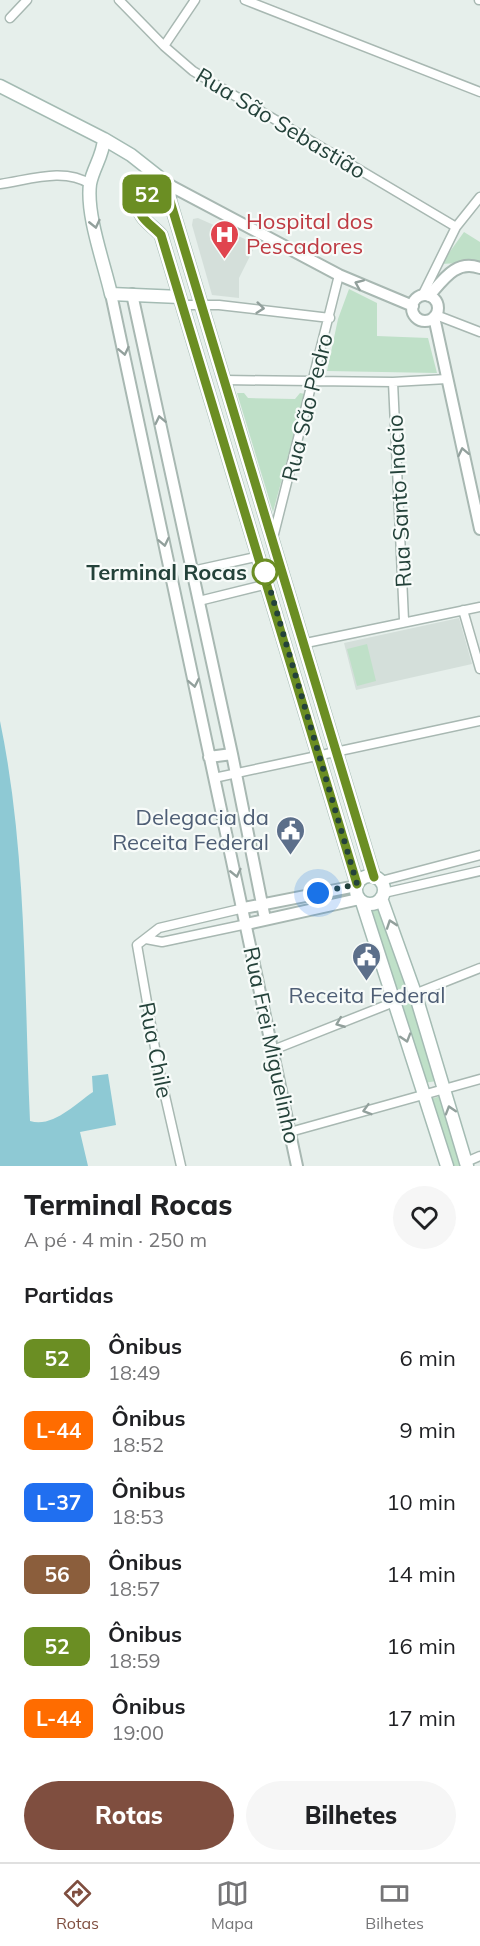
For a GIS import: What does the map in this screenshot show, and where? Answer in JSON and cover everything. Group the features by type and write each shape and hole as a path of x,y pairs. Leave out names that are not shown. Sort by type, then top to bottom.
{"main road":[{"path":"0,86 104,139 131,155 169,185 170,201 224,380 355,809 415,993 467,1164"},
{"path":"104,139 102,154 90,184 91,205 111,294 132,294 182,301"},
{"path":"170,201 161,193 153,192 142,196 137,208 141,217 161,235 260,556 361,901 447,1166"},
{"path":"336,814 355,809"},
{"path":"357,885 364,877 380,887"},
{"path":"361,901 373,904 380,887"}],"street":[{"path":"10,18 27,0"},
{"name":"Rua São Sebastião","path":"119,0 164,46 193,71 456,227"},
{"path":"164,46 195,0"},
{"path":"244,0 480,92"},
{"path":"0,184 69,175 80,177 90,184"},
{"path":"169,185 339,275 413,306"},
{"path":"425,296 456,227 480,197"},
{"path":"413,306 457,268 466,265 480,268"},
{"name":"Rua São Pedro","path":"273,538 339,275"},
{"name":"Rua Frei Miguelinho","path":"111,294 209,757 244,908 297,1166"},
{"path":"132,294 237,774 265,919"},
{"path":"425,296 438,305 435,316 480,529"},
{"path":"182,301 330,318"},
{"path":"413,306 413,312 422,321 435,316 480,332"},
{"path":"224,380 393,382 447,379"},
{"name":"Rua Santo Inácio","path":"393,382 404,620"},
{"path":"145,454 166,450"},
{"path":"173,585 193,575 260,556"},
{"path":"199,601 268,584"},
{"path":"306,643 404,620 480,607"},
{"path":"463,610 480,669"},
{"path":"186,644 208,640"},
{"path":"214,778 480,721"},
{"path":"209,757 232,754"},
{"path":"380,887 480,855"},
{"path":"380,887 480,871"},
{"path":"146,939 159,928 357,885"},
{"path":"146,939 162,942 361,901"},
{"name":"Rua Chile","path":"146,939 137,945 158,1065 181,1166"},
{"path":"273,1050 394,1000 480,968"},
{"path":"290,1132 480,1079"},
{"path":"467,1164 480,1156"}],"shaded area":[{"name":"Hospital dos Pescadores","path":"198,218 256,244 239,278 239,298 212,295 192,225 193,219"},
{"path":"459,618 472,664 356,690 344,643"}],"green space":[{"path":"464,232 480,242 480,262 441,264"},
{"path":"349,289 377,303 377,336 428,338 437,373 327,371 338,319"},
{"path":"237,393 244,393 248,398 295,399 300,393 305,394 273,512"},
{"path":"367,644 376,681 357,686 347,649"},
{"path":"382,906 408,987 395,990 370,910"},
{"path":"410,1001 436,1081 425,1083 402,1003"},
{"path":"441,1096 462,1166 451,1166 430,1099"}],"water":[{"path":"0,721 9,770 20,870 30,1121 47,1121 63,1114 93,1092 92,1076 108,1074 116,1125 80,1132 88,1166 0,1166"}],"bus line":[{"name":"52","path":"357,884 260,556 161,235 141,217 137,208 138,201 147,193 161,193 170,201 306,643 374,877"}],"place":[{"name":"Hospital dos Pescadores","path":"225,260"},
{"name":"Terminal Rocas","path":"265,572"},
{"name":"Delegacia da Receita Federal","path":"290,856"},
{"name":"Receita Federal","path":"367,982"}],"route":[{"path":"265,572 264,570 357,884 318,893"}]}
